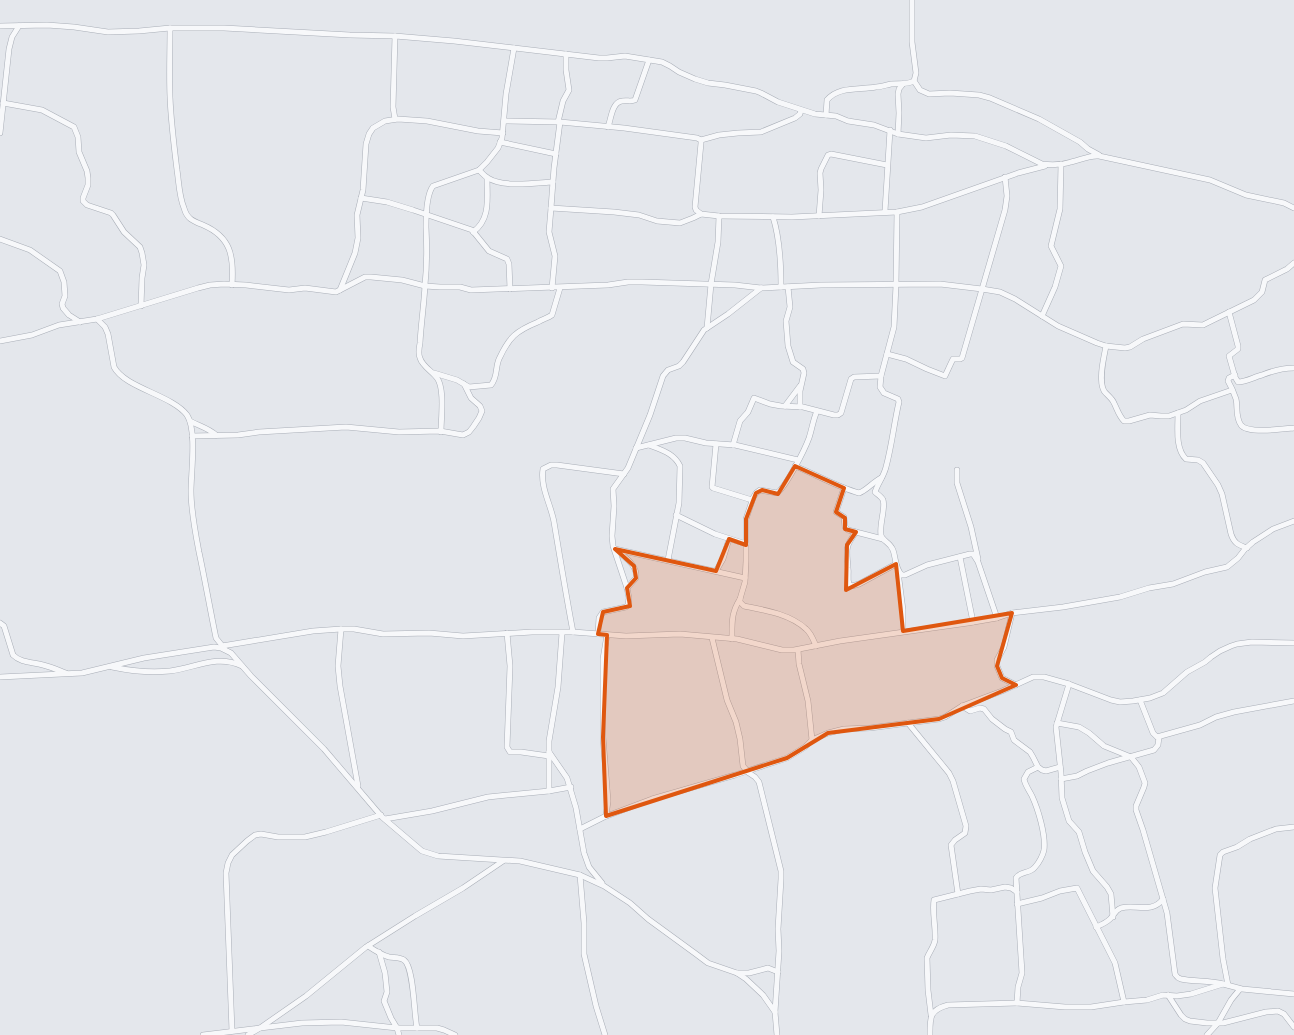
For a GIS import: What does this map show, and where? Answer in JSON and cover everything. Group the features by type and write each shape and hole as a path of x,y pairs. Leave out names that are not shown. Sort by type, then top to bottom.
{"street":[{"path":"912,0 912,42 916,73 914,81 920,90 929,94 950,93 979,95 990,98 1039,119 1080,142 1099,156"},
{"path":"0,26 47,25 108,32 170,28 224,28 395,36 607,58 624,56 662,62 679,72 708,83 726,84 761,92 778,102 814,114 836,116 848,122 874,125 898,134 926,138 975,136 1006,146 1042,164 1048,165"},
{"path":"0,132 10,42 19,26"},
{"path":"170,28 170,97 175,155 182,203 189,219 217,232 226,243 232,260 232,284"},
{"path":"395,36 393,107 395,119"},
{"path":"442,432 441,386 438,379 420,358 427,238 426,214 433,186 479,170 488,162 498,148 503,133 506,94 514,48"},
{"path":"552,288 555,256 549,232 559,122 563,101 569,90 566,54"},
{"path":"608,126 616,104 621,101 632,102 635,100 649,60"},
{"path":"826,115 827,100 834,94 914,81"},
{"path":"898,134 898,94 903,84"},
{"path":"3,104 42,110 74,127 78,137 80,158 84,163 88,178 83,201 114,215 124,232 140,247 142,252 144,265 141,306"},
{"path":"504,121 559,122 608,126 698,138 701,140 729,134 761,132 795,118 800,114 801,110"},
{"path":"340,291 355,253 358,238 357,215 363,190 366,144 369,134 378,124 395,119 428,121 473,130 503,133"},
{"path":"885,211 890,130"},
{"path":"700,214 695,207 701,157 701,140"},
{"path":"500,142 556,154"},
{"path":"820,216 820,173 828,155 887,165"},
{"path":"551,208 614,212 639,215 657,221 680,223 700,214 719,216 820,216 885,211 896,212 922,207 1018,172 1070,162 1089,156 1099,156 1210,180 1252,196 1284,203 1294,208"},
{"path":"1042,316 1055,287 1061,266 1052,246 1060,209 1061,164"},
{"path":"479,170 493,181 511,184 553,182"},
{"path":"887,354 906,359 946,376 952,360 960,360 962,358 1005,210 1007,196 1006,177"},
{"path":"473,232 481,224 486,213 488,178"},
{"path":"361,198 387,202 426,214 473,232 489,250 507,259 509,262 510,289"},
{"path":"883,539 880,532 884,503 882,498 875,492 885,471 892,447 899,402 898,399 882,391 880,387 881,376 894,327 896,212"},
{"path":"707,328 711,284 718,242 719,216"},
{"path":"773,216 780,253 781,287"},
{"path":"0,239 30,250 60,271 64,282 63,308 80,322"},
{"path":"0,341 32,335 59,325 96,319 210,285 232,284 289,290 305,288 331,292 340,291 364,278 402,280 425,286 460,287 471,290 560,288 628,282 735,285 761,288 821,285 940,284 1000,292 1016,299 1067,330 1106,346 1125,348 1183,324 1203,325 1254,300 1262,292 1265,280 1287,269 1294,263"},
{"path":"788,286 790,307 786,321 788,346 793,362 804,371 800,391 800,407"},
{"path":"433,373 457,380 471,387 489,386 492,384 496,376 497,363 508,342 523,328 553,314 560,288"},
{"path":"598,634 599,618 603,612 628,605 627,588 612,536 614,489 628,468 663,376 668,370 679,366 683,362 702,332 761,288"},
{"path":"1228,312 1238,346 1229,356 1237,380 1240,382 1269,372 1294,368"},
{"path":"96,319 106,330 114,367 117,372 140,387 173,404 187,415 190,421 193,453 192,514 216,638 324,749 383,817 418,848 430,855 520,861 580,875 604,886 630,903 708,963 737,973 746,979 762,994 775,1012"},
{"path":"1106,346 1102,366 1102,384 1104,391 1112,400 1122,420 1129,421 1150,415 1161,416 1178,413 1200,400 1232,390"},
{"path":"1235,375 1228,379 1236,398 1239,422 1245,429 1294,428"},
{"path":"733,445 740,421 748,412 753,398 770,404 800,407 834,416 841,413 851,379 854,377 881,376"},
{"path":"192,436 346,427 399,432 442,432 463,435 469,432 479,418 481,408 470,398 464,384"},
{"path":"784,406 802,384"},
{"path":"732,639 733,613 740,599 745,578 746,519 752,500 760,490 778,493 784,486 808,442 813,419 817,411"},
{"path":"1178,413 1178,438 1182,454 1186,459 1198,460 1203,463 1213,477 1222,494 1230,534 1238,545 1246,548"},
{"path":"190,421 217,435"},
{"path":"636,448 676,438 685,438 733,445 798,460"},
{"path":"716,444 713,488 752,500"},
{"path":"649,445 673,456 680,466 680,496 668,560"},
{"path":"573,632 543,469 556,465 624,474"},
{"path":"795,466 829,482 860,493 881,477"},
{"path":"957,470 956,483 971,527 978,562 997,618"},
{"path":"844,488 836,512 844,517 845,527 883,539 890,544 893,550 898,571 903,632"},
{"path":"676,515 715,534 746,544"},
{"path":"222,646 313,631 354,629 383,634 429,633 463,636 532,632 644,636 680,634 747,641 782,650 798,650 840,641 997,618 1012,613 1120,598 1226,567 1238,558 1246,548 1273,529 1294,520"},
{"path":"856,532 847,545 847,578 849,584 852,586 859,584 896,564"},
{"path":"716,571 723,559 729,539"},
{"path":"614,547 745,578"},
{"path":"614,547 634,566 637,572 636,578 627,588"},
{"path":"898,571 905,575 927,565 972,553 978,562"},
{"path":"960,556 973,622"},
{"path":"740,599 744,606 787,617 798,623 807,629 816,646"},
{"path":"1012,613 1004,647 998,657 997,666 1002,678 1016,685"},
{"path":"0,623 4,626 15,657 22,661 41,664 69,674"},
{"path":"341,629 338,666 340,692 359,789"},
{"path":"507,633 510,666 507,747 510,752 549,754 565,774 571,787 584,853 589,866 604,886"},
{"path":"549,790 549,742 558,687 562,633"},
{"path":"606,816 608,806 603,737 604,659 607,635"},
{"path":"712,638 727,700 736,722 743,766 759,782 780,871 778,929 780,951 775,1012 777,1035"},
{"path":"580,829 606,816 668,794 787,758 822,735 844,728 870,728 939,719 962,706 1030,678 1044,677 1120,702 1140,700 1163,693 1187,672 1202,665 1215,654 1231,646 1252,642 1294,643"},
{"path":"0,677 82,673 144,658 214,647 231,652"},
{"path":"798,650 799,664 808,701 812,740"},
{"path":"108,666 130,670 167,671 181,670 206,662 216,662 231,663 244,668"},
{"path":"1069,684 1057,723 1056,734 1062,798 1068,821 1078,832 1093,871 1111,894 1113,917"},
{"path":"1140,700 1153,733 1159,737 1200,725 1216,717 1234,712 1294,701"},
{"path":"962,706 970,711 984,709 992,719 1011,732 1015,741 1033,757 1038,767 1042,770 1046,771 1060,767"},
{"path":"908,723 949,773 953,781 966,826 965,833 951,845 958,894"},
{"path":"1057,723 1079,727 1104,746 1131,757 1139,767 1144,787 1136,810 1167,913 1176,977 1206,980 1240,989 1294,994"},
{"path":"1061,779 1077,776 1095,767 1154,750 1158,745 1159,737"},
{"path":"1017,1003 1018,987 1022,973 1016,876 1032,871 1044,850 1041,825 1033,798 1024,780 1028,772 1038,767"},
{"path":"232,1031 226,873 229,858 253,836 258,834 278,837 305,837 383,817 432,811 488,797 571,787"},
{"path":"1226,985 1214,888 1219,857 1223,852 1237,847 1250,838 1276,829 1294,827"},
{"path":"248,1035 306,996 368,946 463,888 504,860"},
{"path":"580,875 584,923 584,954 604,1035"},
{"path":"930,1035 931,1016 927,958 934,943 934,901 970,891 1006,887 1016,892"},
{"path":"1017,904 1078,888 1115,963 1124,1002"},
{"path":"1096,927 1113,917 1119,909 1155,906 1163,899"},
{"path":"368,946 389,957 404,961 408,966 417,1028"},
{"path":"379,952 385,973 387,994 384,1001 399,1035"},
{"path":"737,973 768,968 778,972"},
{"path":"931,1016 940,1007 948,1005 1017,1003 1091,1007 1147,1000 1163,994 1176,996 1191,994 1226,985"},
{"path":"1207,1035 1218,1023 1231,1000 1240,989"},
{"path":"1168,995 1185,1019 1218,1023 1278,1011 1284,1014 1294,1027"},
{"path":"203,1035 302,1023 329,1022 397,1028 437,1028 455,1035"}],"highlighted area":[{"path":"795,466 844,488 836,512 845,518 845,529 856,532 847,545 846,590 896,564 903,631 1012,613 997,666 1002,678 1016,685 939,719 828,733 787,758 606,816 603,737 607,635 598,634 603,612 630,606 627,588 636,578 634,566 615,549 716,571 729,539 746,545 746,519 756,493 762,490 778,494"}]}
